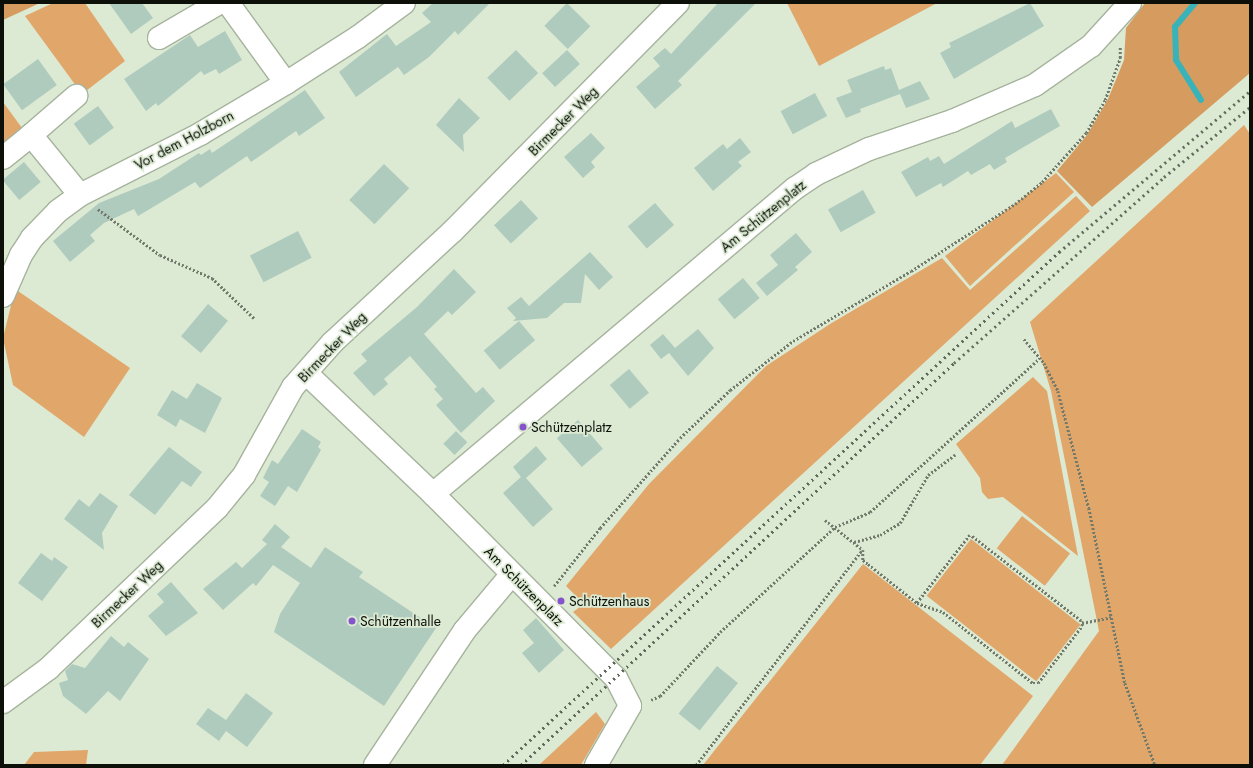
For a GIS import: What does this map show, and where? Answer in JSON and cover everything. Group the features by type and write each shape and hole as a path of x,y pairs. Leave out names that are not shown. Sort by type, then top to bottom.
{"street":[{"path":"159,38 219,3"},
{"path":"228,3 286,83"},
{"name":"Vor dem Holzborn","path":"3,296 21,255 32,238 58,210 80,195 200,134 286,83 358,37 404,3"},
{"name":"Birmecker Weg","path":"3,702 30,685 53,664 230,494 252,463 281,406 306,373 333,342 458,226 678,3"},
{"name":"Am Schützenplatz","path":"432,494 794,189 816,174 869,149 952,121 1035,85 1091,46 1130,3"},
{"path":"3,158 76,96"},
{"path":"31,135 80,195"},
{"name":"Am Schützenplatz","path":"306,373 542,602 616,678 630,706"},
{"path":"375,765 465,630 512,574"},
{"path":"596,765 630,706"}],"path":[{"path":"542,602 600,528 680,438 730,390 793,341 911,271 1014,204 1063,161 1086,133 1104,100 1120,58 1116,20"},
{"path":"80,195 160,255 212,278 255,319"},
{"path":"1024,339 1040,358 1058,391 1089,508 1125,682 1155,765"},
{"path":"630,706 660,696 720,632 835,527 870,512 1040,358"},
{"path":"854,542 876,537 900,523 928,475 955,455"},
{"path":"825,520 863,550 863,560 917,603 943,612 1036,684 1082,623 1112,617"},
{"path":"917,603 970,535 1082,623"},
{"path":"696,765 863,550"}],"shaded area":[{"path":"3,3 40,3 3,20"},
{"path":"53,3 85,3 125,61 82,94 25,16"},
{"path":"787,3 937,3 819,66"},
{"path":"1145,3 1250,3 1250,73 1092,207 1057,171 1087,135 1108,99 1124,60 1126,28"},
{"path":"3,102 22,128 3,143"},
{"path":"1244,125 1250,134 1250,765 1002,765 1099,631 1051,391 1030,322"},
{"path":"1056,173 1074,192 970,286 945,256"},
{"path":"1076,196 1090,211 611,649 573,612 584,604 566,586 649,484 766,366 830,324 942,258 970,290"},
{"path":"15,289 130,368 84,437 13,385 3,338"},
{"path":"1033,377 1047,391 1078,556 1003,497 988,499 982,492 980,478 956,444"},
{"path":"1022,516 1070,554 1045,586 997,548"},
{"path":"971,539 1081,625 1036,681 927,596"},
{"path":"863,564 1033,696 980,765 703,765"},
{"path":"596,712 605,724 581,765 539,765"},
{"path":"88,750 86,765 24,765 34,752"}],"building":[{"path":"109,3 142,3 153,18 131,34"},
{"path":"433,3 490,3 458,35 455,31 429,57 404,75 398,67 356,97 339,72 387,34 396,46 431,22 422,13"},
{"path":"567,3 590,26 568,49 544,26"},
{"path":"718,3 756,3 678,81 682,85 655,109 636,87 660,66 653,58 665,48 671,54"},
{"path":"1030,3 1044,26 954,79 940,53 951,47 949,43"},
{"path":"225,31 242,60 219,74 216,69 204,75 201,71 158,106 156,103 146,111 124,79 190,35 198,47"},
{"path":"516,50 538,73 509,101 487,78"},
{"path":"567,50 580,64 555,87 542,73"},
{"path":"38,59 57,85 22,110 3,84"},
{"path":"884,66 885,70 891,68 899,90 920,81 930,99 906,108 900,94 860,109 861,112 846,118 836,98 852,92 847,80"},
{"path":"305,90 325,118 299,136 296,131 251,162 247,156 200,188 195,182 138,216 134,209 104,223 90,235 95,241 70,262 53,241 99,203 159,179 199,153 201,155 210,149 212,153"},
{"path":"815,93 827,116 793,134 781,111"},
{"path":"459,98 480,118 463,135 464,152 436,125"},
{"path":"98,106 114,128 90,145 74,124"},
{"path":"1051,109 1060,126 1005,158 1007,162 994,170 990,164 971,175 968,171 943,187 941,183 916,197 901,172 928,157 930,161 939,156 944,164 1012,121 1015,128"},
{"path":"591,133 605,148 591,162 595,167 583,178 564,157"},
{"path":"740,138 751,152 738,162 742,166 713,191 694,168 723,144 727,149"},
{"path":"24,162 41,182 19,200 3,180"},
{"path":"384,164 409,188 374,224 349,200"},
{"path":"863,190 876,213 841,232 828,209"},
{"path":"521,200 538,218 511,244 494,225"},
{"path":"655,203 674,225 647,249 628,227"},
{"path":"298,231 312,258 264,282 250,256"},
{"path":"796,233 812,252 795,267 798,270 767,296 756,283 778,265 770,255"},
{"path":"590,252 613,277 599,290 585,274 581,303 564,303 547,318 513,321 516,318 507,308 521,297 529,306"},
{"path":"454,269 476,292 452,315 448,311 424,334 476,393 483,387 495,401 461,433 436,405 443,399 434,389 437,387 410,356 384,379 388,384 374,396 353,373 367,361 361,354 417,307"},
{"path":"743,278 760,298 734,319 718,299"},
{"path":"208,304 228,321 201,353 181,336"},
{"path":"519,321 535,340 500,370 484,351"},
{"path":"698,329 714,348 688,376 669,353 661,359 650,345 663,334 675,348"},
{"path":"629,369 649,393 630,409 610,385"},
{"path":"197,383 222,398 205,433 180,419 176,427 157,415 172,390 187,399"},
{"path":"578,420 603,449 582,467 557,438"},
{"path":"302,429 321,442 318,447 321,450 297,492 288,486 275,506 260,496 269,482 263,478 272,460 278,464"},
{"path":"456,431 467,442 455,455 443,444"},
{"path":"536,446 547,459 526,478 553,509 533,527 503,493 521,477 513,467"},
{"path":"169,447 202,472 191,487 182,481 155,515 129,495"},
{"path":"100,493 118,506 102,533 104,550 64,519 79,499 89,507"},
{"name":"Schützenhalle","path":"275,524 290,537 281,547 311,568 325,547 363,572 359,577 436,628 384,706 274,632 280,614 300,583 273,565 256,586 253,583 223,610 203,589 236,562 242,568 267,544 262,540"},
{"path":"41,553 52,561 54,557 68,567 42,601 18,583"},
{"path":"171,582 198,613 166,636 148,616 164,602 157,594"},
{"path":"536,618 564,650 539,673 522,653 534,643 523,630"},
{"path":"111,636 124,647 128,642 149,659 120,701 108,691 86,714 63,696 59,683 68,680 65,671 72,664 85,668"},
{"path":"717,666 738,683 700,730 679,713"},
{"path":"246,693 273,713 247,747 226,731 219,741 196,724 208,708 226,720"}],"waterway":[{"path":"1195,3 1175,27 1176,60 1201,100"}],"railway":[{"path":"503,765 1059,252 1250,91"},
{"path":"521,765 954,363 1164,177 1250,107"}],"place":[{"name":"Schützenplatz","path":"523,427"},
{"name":"Schützenhaus","path":"561,601"},
{"name":"Schützenhalle","path":"352,621"}]}
